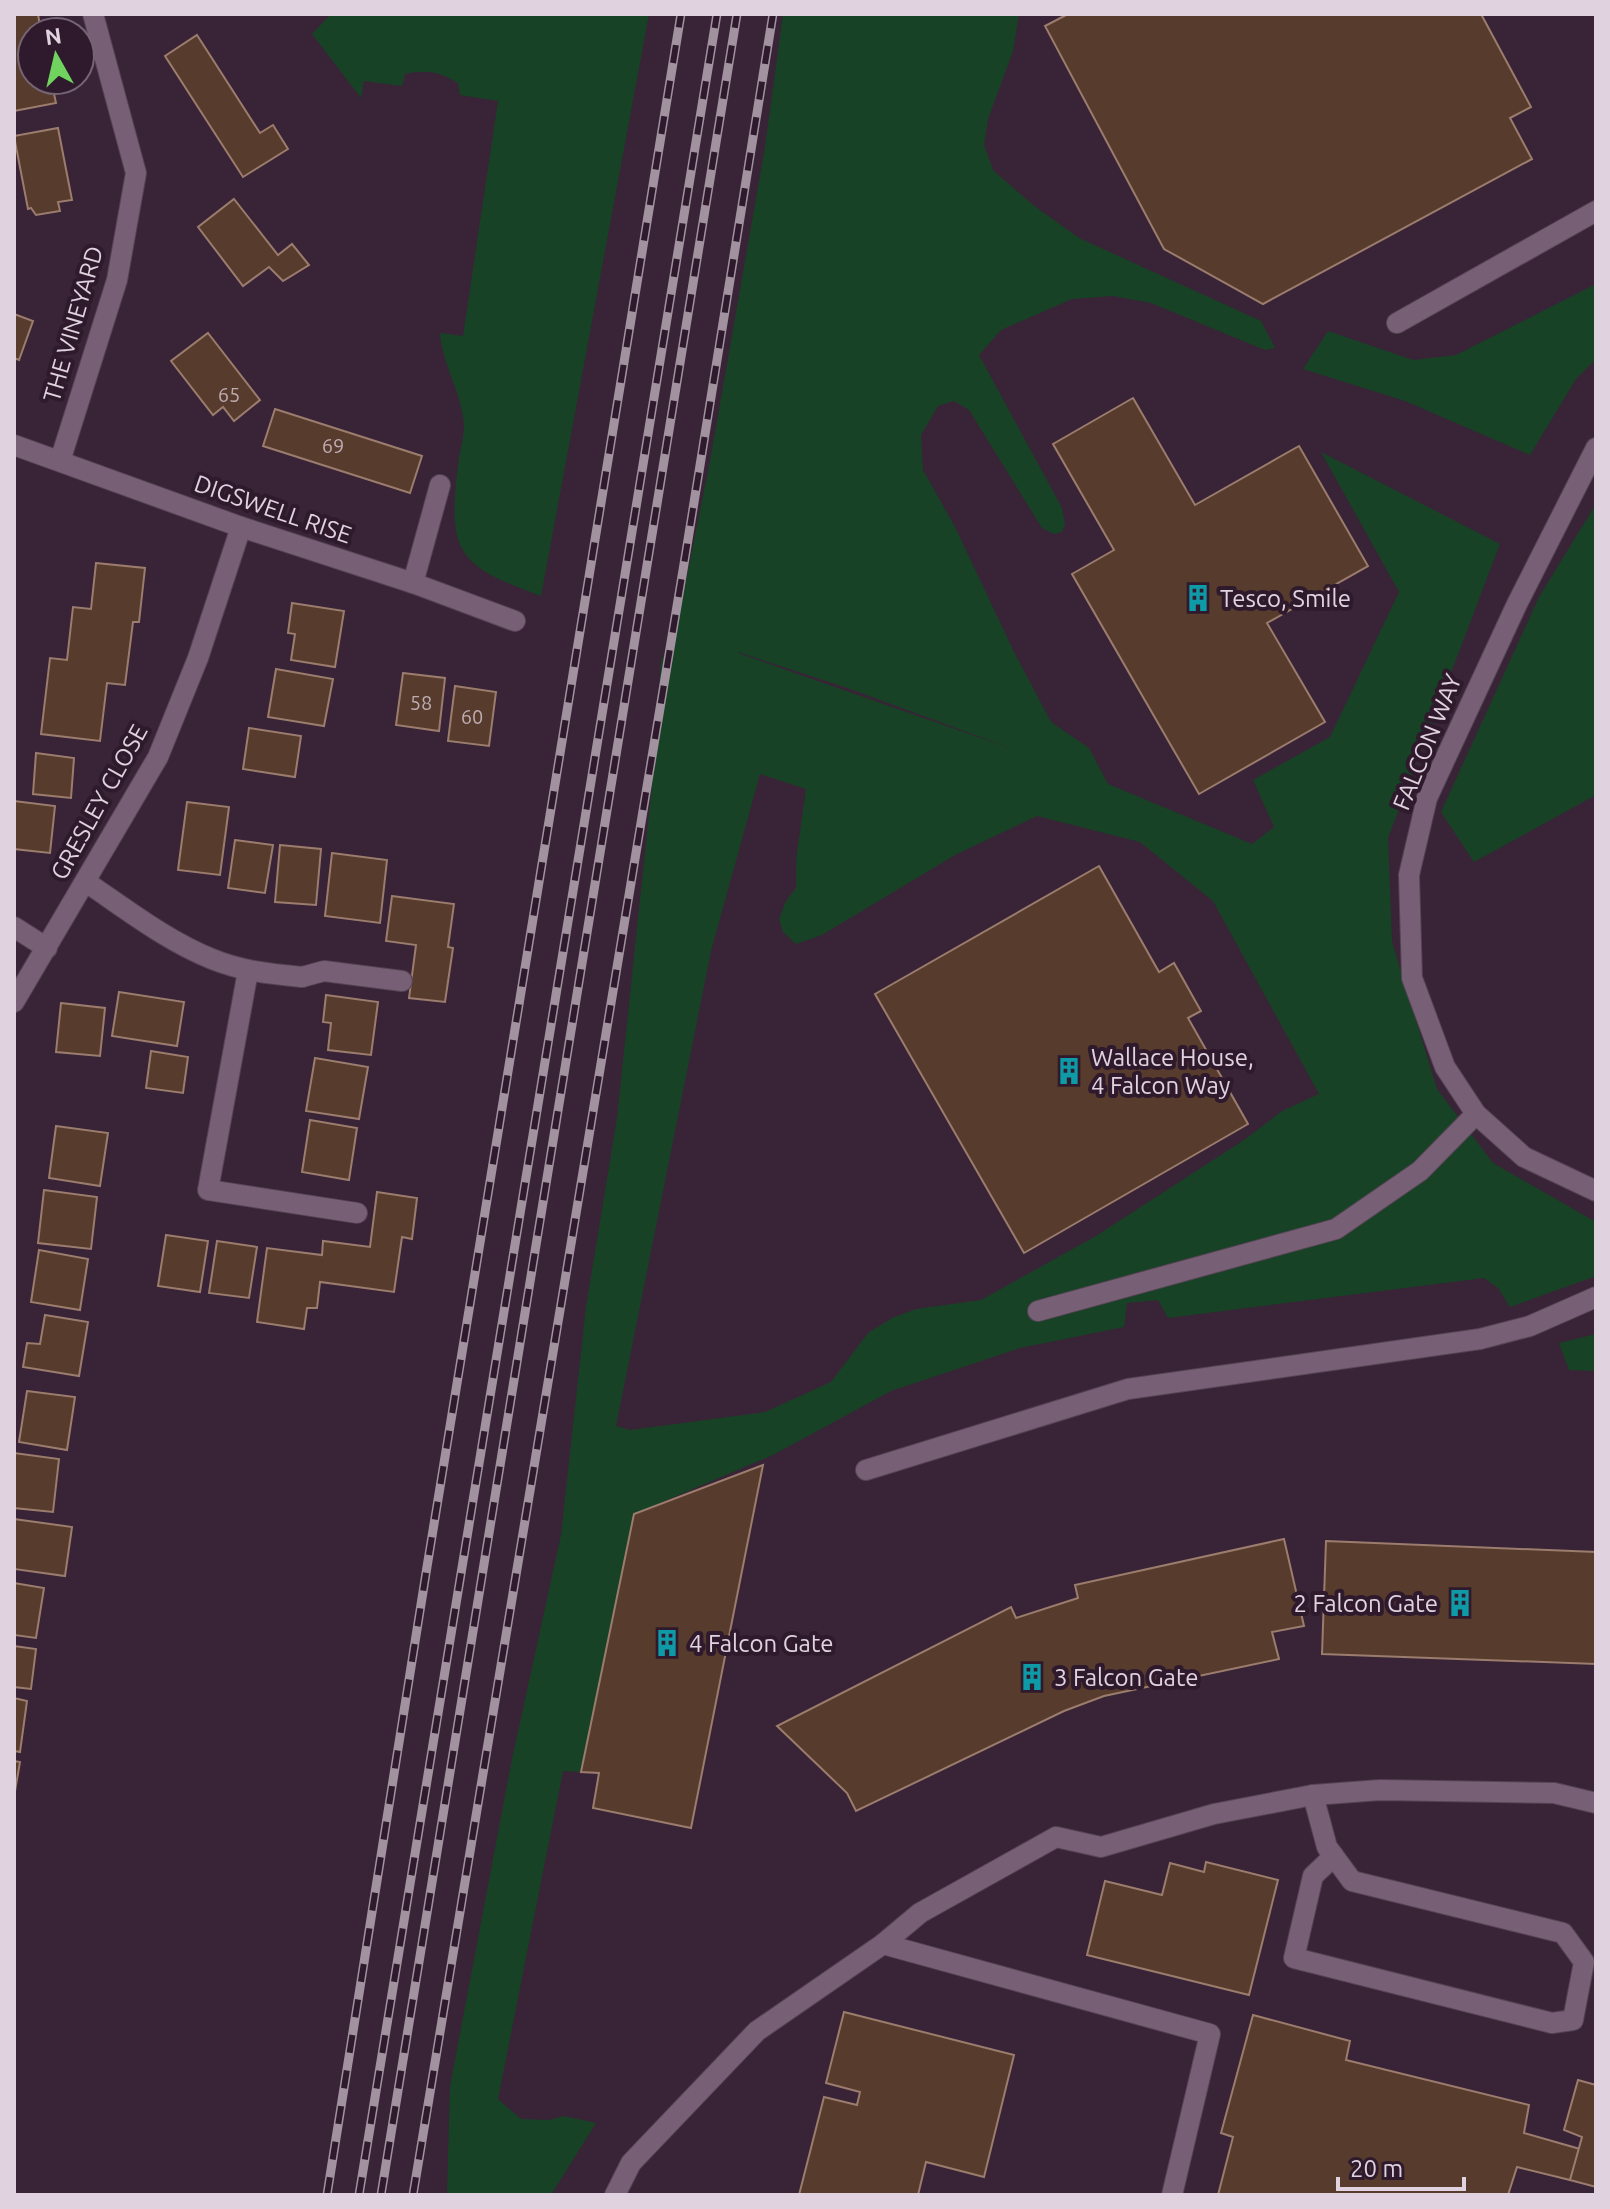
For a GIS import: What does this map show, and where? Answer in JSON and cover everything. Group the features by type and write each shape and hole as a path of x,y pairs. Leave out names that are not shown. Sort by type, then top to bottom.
{"street":[{"name":"THE VINEYARD","path":"60,461 117,280 136,173 93,14"},
{"path":"1397,323 1596,211"},
{"name":"DIGSWELL RISE","path":"14,445 515,621"},
{"name":"FALCON WAY","path":"1596,448 1517,604 1427,798 1409,875 1412,978 1445,1067 1476,1114 1524,1157 1596,1191"},
{"path":"413,583 440,485"},
{"name":"GRESLEY CLOSE","path":"14,1002 158,757 198,658 241,527"},
{"path":"86,882 167,935 200,953 248,971 302,977 324,971 402,981"},
{"path":"14,927 47,948"},
{"path":"248,971 208,1190 357,1213"},
{"path":"1038,1311 1336,1229 1420,1171 1476,1114"},
{"path":"866,1470 1128,1389 1480,1339 1530,1326 1596,1297"},
{"path":"615,2195 631,2163 757,2031 883,1944 920,1913 1056,1837 1101,1847 1214,1814 1313,1795 1380,1790 1554,1793 1596,1803"},
{"path":"1313,1795 1327,1847 1334,1856 1352,1881 1563,1933 1584,1962 1573,2020 1552,2023 1294,1958 1313,1876 1334,1856"},
{"path":"883,1944 1210,2034 1172,2195"}],"green space":[{"path":"331,14 649,14 541,596 476,565 465,553 458,538 455,519 464,429 440,333 463,336 498,101 460,95 458,83 446,76 427,72 405,74 402,86 364,81 361,98 312,34"},
{"path":"783,14 1019,14 1013,51 988,119 984,145 993,170 1033,205 1079,238 1261,321 1275,348 1265,350 1151,303 1113,296 1072,299 1001,330 979,355 1062,508 1065,524 1062,532 1054,534 1042,528 969,410 954,401 938,406 921,435 923,470 955,527 1051,722 1089,748 1108,784 1252,844 1274,827 1253,780 1330,737 1399,592 1321,452 1500,544 1388,838 1392,942 1437,1089 1493,1163 1596,1222 1596,1276 1510,1307 1498,1288 1484,1278 1168,1318 1158,1300 1127,1303 1124,1327 1020,1348 891,1391 773,1455 634,1514 581,1772 563,1771 498,2099 521,2119 549,2120 564,2116 596,2123 551,2195 447,2195 450,2086 512,1759 561,1535 586,1307 617,1118 654,767 661,661 676,631 710,461 765,147","holes":["738,653 853,690 1018,751","760,774 806,789 796,860 796,888 786,901 779,919 783,932 796,944 822,935 955,855 1037,816 1140,842 1213,901 1319,1094 1282,1111 1247,1138 1096,1236 981,1300 916,1309 892,1318 868,1333 831,1382 765,1412 630,1430 616,1426 711,951"]},
{"path":"1596,284 1596,359 1576,379 1530,455 1405,401 1303,369 1328,331 1413,360 1456,355"},
{"path":"1596,504 1596,795 1474,862 1441,812 1539,597"},
{"path":"1596,1334 1596,1371 1569,1370 1559,1343"}],"building":[{"path":"14,14 38,14 16,16 16,96 54,96 56,103 14,111"},
{"path":"1068,14 1481,14 1531,107 1510,118 1532,159 1263,304 1164,249 1045,26"},
{"path":"197,35 260,133 273,125 288,149 243,177 165,56"},
{"path":"58,128 72,200 58,202 60,211 36,215 31,208 28,209 14,136"},
{"path":"234,199 278,255 292,244 309,265 283,281 269,267 243,286 198,227"},
{"path":"14,314 33,321 19,360 14,358"},
{"path":"208,333 260,400 234,421 223,407 213,415 171,361"},
{"name":"Tesco, Smile","path":"1133,398 1195,505 1299,446 1368,566 1267,623 1325,722 1199,794 1072,574 1114,550 1053,444"},
{"path":"275,409 422,456 410,493 263,446"},
{"path":"96,563 145,568 139,622 133,622 125,685 107,683 100,741 41,734 50,658 67,660 73,607 91,609"},
{"path":"292,603 344,611 335,667 291,660 295,634 288,633"},
{"path":"276,669 333,679 324,726 268,717"},
{"path":"403,673 445,678 439,731 396,725"},
{"path":"455,686 496,692 489,746 448,741"},
{"path":"249,728 301,736 295,777 243,769"},
{"path":"36,753 74,758 71,798 33,794"},
{"path":"14,801 55,806 50,853 14,849"},
{"path":"187,802 229,807 220,875 178,870"},
{"path":"235,840 273,845 265,893 228,888"},
{"path":"280,845 321,849 316,905 275,902"},
{"path":"332,853 387,860 380,923 325,916"},
{"name":"Wallace House, 4 Falcon Way","path":"1099,866 1159,972 1174,963 1201,1011 1188,1018 1248,1124 1024,1253 875,994"},
{"path":"392,896 454,904 448,947 453,948 445,1002 409,998 416,945 386,941"},
{"path":"119,992 184,1002 177,1046 112,1036"},
{"path":"326,995 378,1002 371,1055 328,1050 331,1023 323,1022"},
{"path":"61,1003 105,1008 100,1056 56,1052"},
{"path":"151,1051 188,1057 183,1093 146,1088"},
{"path":"315,1058 368,1067 359,1119 306,1111"},
{"path":"310,1120 357,1128 349,1180 302,1172"},
{"path":"56,1126 108,1133 100,1186 49,1178"},
{"path":"44,1190 97,1197 91,1249 38,1243"},
{"path":"377,1192 417,1198 412,1239 402,1237 394,1292 320,1282 317,1308 307,1308 304,1329 257,1322 267,1248 322,1255 323,1241 370,1247"},
{"path":"166,1235 208,1241 200,1292 158,1286"},
{"path":"217,1241 257,1247 249,1298 209,1293"},
{"path":"39,1250 88,1259 80,1310 31,1302"},
{"path":"45,1315 88,1322 79,1376 23,1367 27,1343 40,1344"},
{"path":"27,1391 75,1397 67,1450 19,1442"},
{"path":"14,1453 59,1459 53,1512 14,1508"},
{"name":"4 Falcon Gate","path":"763,1465 691,1828 593,1808 599,1773 581,1772 634,1514"},
{"path":"14,1519 72,1527 65,1576 14,1569"},
{"name":"3 Falcon Gate","path":"1284,1539 1304,1626 1272,1632 1279,1659 1104,1696 1064,1711 856,1811 847,1793 777,1726 1011,1607 1016,1618 1078,1598 1075,1585"},
{"name":"2 Falcon Gate","path":"1326,1541 1596,1552 1596,1664 1322,1654"},
{"path":"14,1583 44,1588 36,1638 14,1635"},
{"path":"14,1646 36,1649 31,1689 14,1687"},
{"path":"14,1698 27,1701 20,1752 14,1751"},
{"path":"14,1761 20,1762 14,1797"},
{"path":"1206,1862 1278,1880 1249,1995 1087,1955 1105,1881 1162,1895 1170,1863 1204,1872"},
{"path":"844,2012 1014,2055 984,2177 926,2162 918,2195 799,2195 824,2097 857,2105 860,2092 826,2083"},
{"path":"1253,2015 1350,2041 1346,2060 1529,2105 1524,2133 1580,2149 1570,2180 1517,2167 1508,2195 1218,2195 1233,2137 1221,2133"},
{"path":"1578,2080 1596,2085 1596,2187 1570,2180 1582,2137 1564,2130"}],"railway":[{"path":"327,2195 681,14"},
{"path":"359,2195 717,14"},
{"path":"381,2195 737,14"},
{"path":"413,2195 773,14"}],"place":[{"name":"Tesco, Smile","path":"1198,598"},
{"name":"Wallace House, 4 Falcon Way","path":"1069,1071"},
{"name":"2 Falcon Gate","path":"1460,1603"},
{"name":"4 Falcon Gate","path":"667,1643"},
{"name":"3 Falcon Gate","path":"1032,1677"}]}
